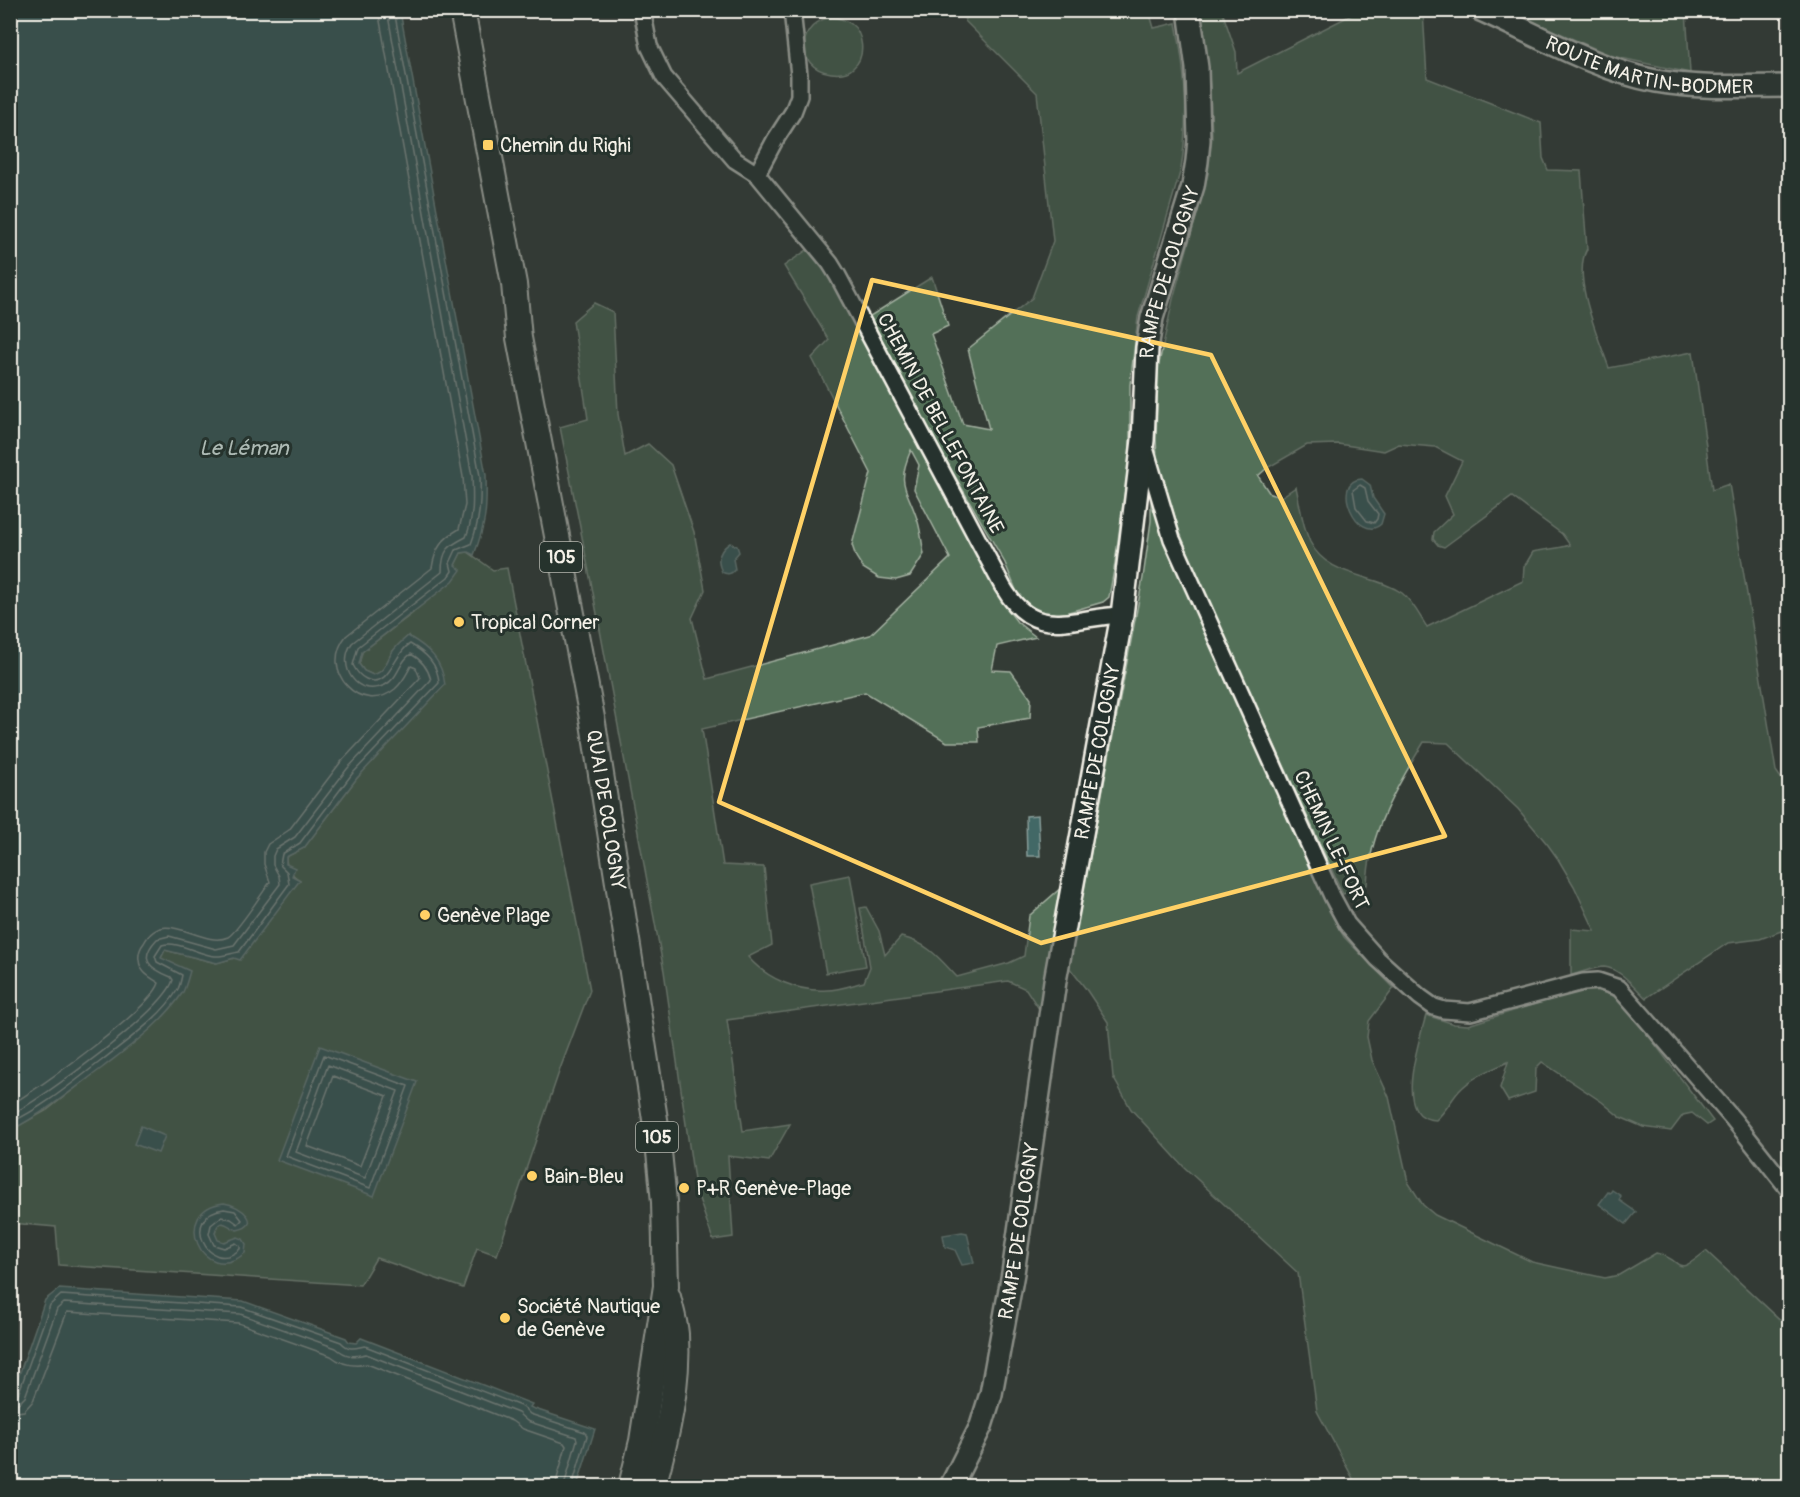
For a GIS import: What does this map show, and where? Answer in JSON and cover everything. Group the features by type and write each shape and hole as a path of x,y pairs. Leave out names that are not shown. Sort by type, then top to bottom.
{"main road":[{"name":"QUAI DE COLOGNY","path":"446,10 494,220 514,284 519,338 593,723 661,1165 665,1218 666,1286 643,1431 631,1486"},
{"name":"QUAI DE COLOGNY","path":"462,10 494,220"},
{"name":"QUAI DE COLOGNY","path":"653,1486 664,1443 675,1380 676,1332 666,1286"}],"street":[{"name":"CHEMIN DE BELLEFONTAINE","path":"642,10 649,46 664,77 735,160 757,174 838,276 1015,606 1025,615 1040,622 1122,615"},
{"path":"757,174 774,140 793,112 799,96 792,10"},
{"name":"RAMPE DE COLOGNY","path":"951,1486 981,1426 993,1382 1013,1273 1055,981 1122,615 1143,440 1144,375 1152,318 1193,186 1199,141 1197,79 1189,10"},
{"name":"ROUTE MARTIN-BODMER","path":"1481,10 1599,63 1654,80 1683,85 1790,86"},
{"name":"CHEMIN LE-FORT","path":"1143,440 1172,539 1332,896 1347,924 1378,959 1420,997 1434,1007 1452,1012 1470,1012 1491,1008 1548,990 1583,982 1598,981 1619,988 1720,1104 1790,1191"}],"highlighted area":[{"path":"872,280 1211,355 1445,836 1041,943 719,802"}],"green space":[{"path":"964,11 1149,11 1154,28 1176,23 1185,96 1185,132 1181,169 1138,317 1130,385 1130,453 1109,597 1103,602 1062,614 1046,613 1034,609 1018,595 1005,563 932,436 870,316 932,277 948,326 931,334 963,424 989,429 968,349 1032,298 1053,241 1037,93 965,21"},
{"path":"1202,11 1222,11 1236,52 1237,73 1359,11 1423,11 1427,78 1541,123 1543,158 1548,170 1581,171 1587,249 1582,275 1584,291 1593,325 1609,368 1693,352 1712,490 1729,484 1776,771 1789,787 1789,928 1760,939 1728,943 1646,998 1610,968 1596,968 1571,975 1571,929 1595,931 1574,886 1548,845 1518,809 1448,743 1424,742 1386,810 1373,846 1367,885 1343,894 1206,596 1180,533 1157,460 1158,368 1173,299 1208,174 1212,137 1210,86","holes":["1338,444 1384,451 1399,444 1435,447 1462,461 1445,496 1453,514 1434,532 1433,539 1438,545 1444,547 1512,497 1562,534 1570,545 1533,552 1524,567 1523,581 1427,627 1402,593 1339,569 1318,554 1305,529 1296,487 1281,497 1270,494 1258,476 1267,468 1307,445"]},
{"path":"1509,11 1686,11 1690,73 1612,56"},
{"path":"833,17 850,23 855,27 861,39 860,58 851,70 843,73 831,73 819,69 810,63 805,54 804,45 812,27 821,20"},
{"path":"807,250 832,280 1005,606 1017,622 1036,637 997,646 992,670 1011,671 1031,699 1030,718 978,727 979,742 947,742 865,692 702,729 723,865 764,867 772,945 748,957 774,978 805,989 832,990 864,982 870,967 860,908 866,907 879,931 885,955 901,937 910,939 926,947 957,977 1009,963 1024,956 1029,916 1062,887 1041,1012 1026,989 1008,981 727,1020 743,1131 790,1124 769,1161 728,1156 733,1237 713,1240 695,1187 664,971 560,427 588,419 573,321 594,303 613,312 618,414 625,456 648,444 671,465 694,532 705,590 692,618 707,679 870,635 950,558 914,489 919,465 911,450 906,462 904,480 918,522 924,554 910,576 896,580 879,578 863,568 856,557 852,545 871,473 812,358 829,340 784,266"},
{"path":"1151,492 1192,603 1327,907 1344,937 1394,988 1369,1021 1367,1037 1372,1060 1389,1097 1408,1182 1423,1205 1435,1215 1532,1262 1605,1278 1619,1275 1656,1253 1683,1266 1706,1251 1789,1328 1789,1486 1357,1486 1317,1411 1298,1273 1184,1167 1131,1109 1113,1077 1108,1022 1069,967 1143,578 1151,521"},
{"name":"Genève Plage","path":"468,552 493,570 507,568 590,990 560,1069 497,1255 477,1248 463,1288 376,1258 360,1285 59,1265 56,1227 11,1223 11,1130 47,1110 152,1027 161,958 165,950 216,963 234,958 300,880 290,871 286,857 304,848 357,778 399,732 408,636 394,649 382,669 373,675 364,671 359,664 362,652 413,613 455,565 461,553"},
{"path":"850,875 866,966 826,973 809,883"},
{"path":"1601,990 1613,994 1624,1003 1713,1121 1707,1125 1692,1113 1683,1115 1671,1131 1643,1127 1620,1117 1602,1102 1542,1062 1536,1068 1535,1092 1508,1101 1500,1088 1508,1062 1470,1081 1456,1094 1436,1120 1422,1116 1415,1107 1411,1093 1412,1076 1426,1015 1454,1024 1468,1025 1574,992"}],"water":[{"name":"Le Léman","path":"11,10 400,11 486,475 486,507 474,555 468,552 461,553 455,565 461,570 453,581 362,652 359,664 364,671 373,675 380,672 394,649 408,636 422,645 438,662 445,685 357,778 304,848 286,857 286,864 295,868 292,876 300,880 240,960 234,958 217,963 165,950 161,958 190,971 183,992 166,1014 102,1068 46,1109 11,1130"},
{"path":"1362,479 1370,485 1373,498 1384,514 1381,524 1372,528 1364,526 1356,519 1347,499 1348,489 1352,482"},
{"path":"730,543 737,546 739,552 733,559 735,569 726,574 720,568 719,559 723,549"},
{"path":"1038,815 1040,856 1027,856 1026,816"},
{"path":"320,1046 417,1082 374,1196 277,1160"},
{"path":"141,1126 165,1136 158,1153 134,1144"},
{"path":"1612,1190 1621,1196 1619,1200 1636,1212 1626,1224 1599,1204"},
{"path":"224,1203 243,1211 247,1215 249,1224 237,1230 221,1223 215,1233 218,1240 224,1242 238,1237 243,1239 246,1244 245,1253 229,1261 216,1261 205,1255 198,1244 195,1231 198,1218 207,1208"},
{"path":"967,1233 974,1263 962,1265 955,1250 945,1247 943,1235"},
{"path":"59,1289 243,1301 346,1338 349,1342 356,1343 361,1338 532,1404 530,1407 532,1408 595,1429 577,1486 11,1486 11,1398 45,1300"}],"place":[{"name":"Chemin du Righi","path":"488,145"},
{"name":"Tropical Corner","path":"459,622"},
{"name":"Genève Plage","path":"425,915"},
{"name":"Bain-Bleu","path":"532,1176"},
{"name":"P+R Genève-Plage","path":"684,1188"},
{"name":"Société Nautique de Genève","path":"505,1318"}]}
